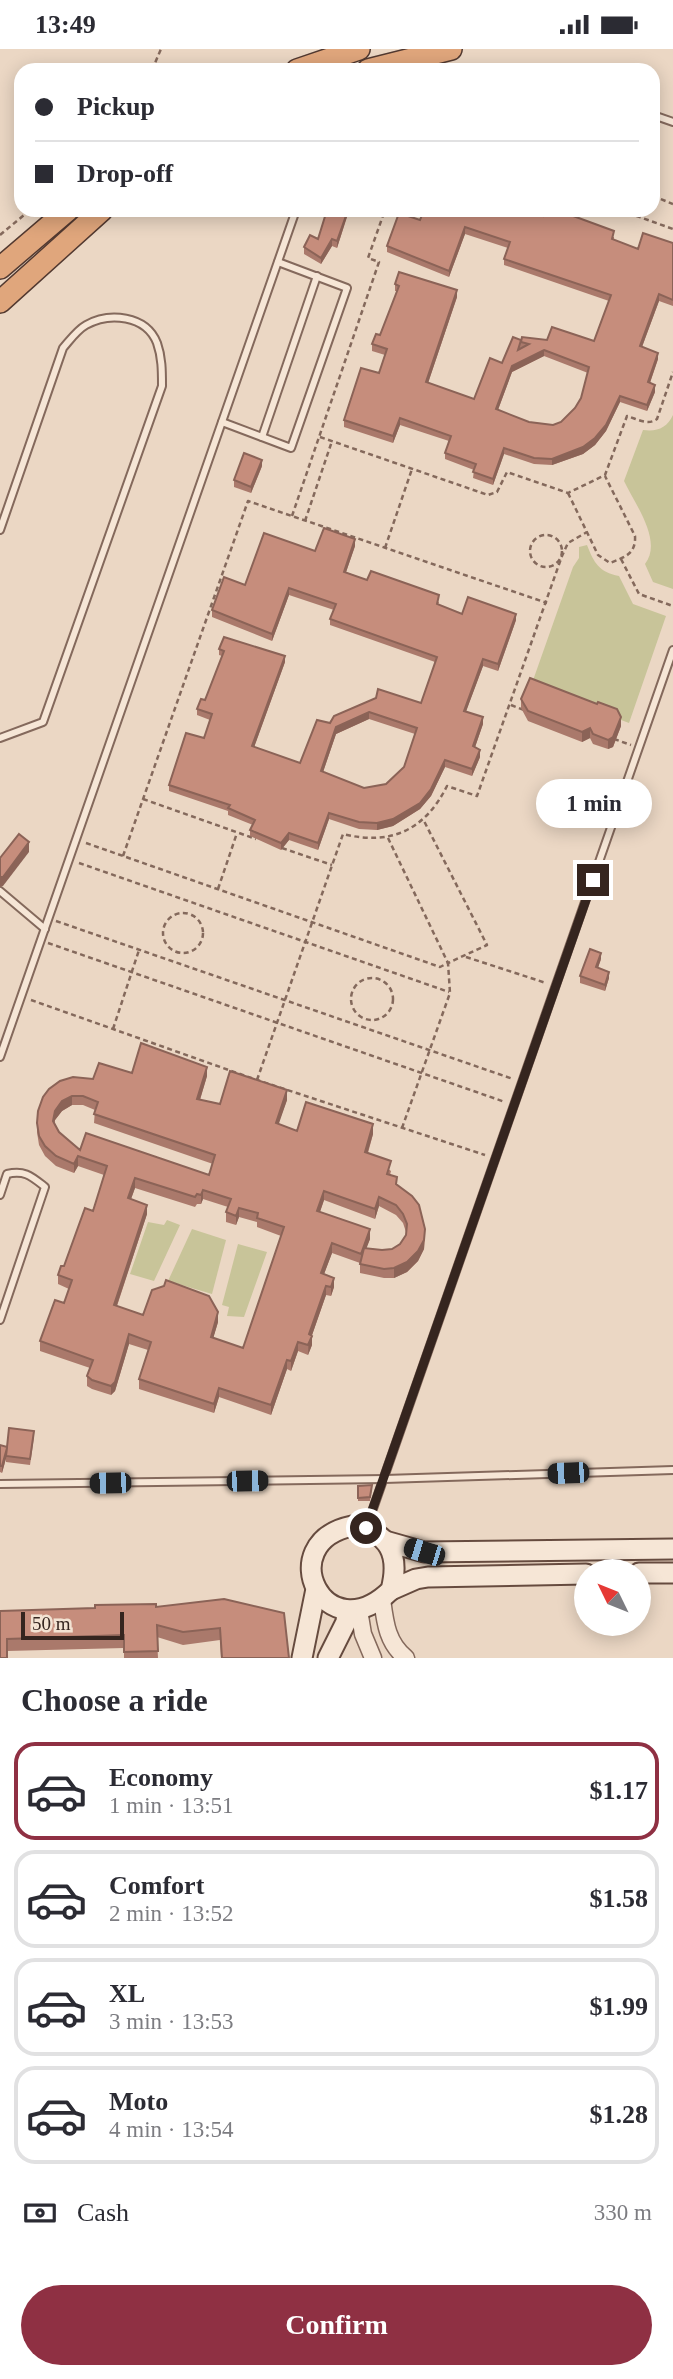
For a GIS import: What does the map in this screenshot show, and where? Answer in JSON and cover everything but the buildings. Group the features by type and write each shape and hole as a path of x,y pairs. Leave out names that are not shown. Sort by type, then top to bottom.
{"highway":[{"path":"317,63 359,49"},
{"path":"396,63 451,49"},
{"path":"0,268 60,217"},
{"path":"0,302 94,217"}],"main road":[{"path":"574,1574 428,1577 416,1579 371,1607 353,1610 335,1607 325,1600 316,1589 312,1576 312,1561 321,1542 338,1529 352,1526 366,1528 385,1541 424,1552 673,1549"},
{"path":"385,1541 392,1551 395,1563 387,1595"},
{"path":"651,1573 673,1573"},
{"path":"302,1658 316,1589"},
{"path":"328,1658 353,1610"}],"street":[{"path":"387,1595 386,1625 394,1648 406,1658"},
{"path":"353,1610 373,1658"}],"lane":[{"path":"0,1057 294,217"},
{"path":"222,422 291,449 347,288 278,262"},
{"path":"261,437 317,276"},
{"path":"0,530 63,348 83,326 102,317 123,317 144,326 156,340 162,363 162,386 43,722 0,738"},
{"path":"366,1528 673,650"},
{"path":"0,891 45,929"},
{"path":"0,1195 7,1174 19,1172 32,1177 45,1187 0,1320"},
{"path":"0,1484 385,1479 673,1470"}],"path":[{"path":"0,235 22,217"},
{"path":"292,516 379,262 368,258 383,217"},
{"path":"640,217 673,229"},
{"path":"320,437 488,495 497,492 507,472 568,493 605,475 627,416 645,422 657,419 673,372"},
{"path":"305,521 332,442"},
{"path":"385,548 412,469"},
{"path":"568,493 598,555 610,563 621,559 631,554 636,546 635,536 605,475"},
{"path":"123,856 248,501 547,603"},
{"path":"257,1080 343,834 372,839 388,837 413,827 433,811 447,786 477,796 562,556 568,543 587,532"},
{"path":"551,535 562,545 562,556 553,566 542,567 531,557 531,546 540,536 551,535"},
{"path":"621,559 639,594 673,606"},
{"path":"511,705 524,709"},
{"path":"613,739 639,748"},
{"path":"143,799 261,840"},
{"path":"76,840 440,967 487,945 424,819"},
{"path":"218,889 237,832"},
{"path":"388,837 448,963 450,993 402,1128"},
{"path":"273,845 332,866"},
{"path":"69,860 450,993"},
{"path":"187,912 199,919 202,940 199,946 187,953 173,951 164,940 164,926 173,915 187,912"},
{"path":"48,919 522,1083"},
{"path":"41,941 514,1105"},
{"path":"113,1029 138,950"},
{"path":"463,957 556,986"},
{"path":"365,979 379,979 391,990 393,1004 386,1016 365,1019 354,1010 354,989 365,979"},
{"path":"21,997 257,1080 496,1159"}],"shaded area":[{"path":"673,415 673,589 653,582 645,564 650,555 649,534 624,481 643,430 661,428"},
{"path":"587,545 598,566 619,576 633,604 666,616 629,723 531,686 573,567 579,558 579,547"},
{"path":"167,1220 180,1225 154,1281 130,1274 148,1222 164,1225"},
{"path":"192,1229 226,1240 212,1294 168,1281"},
{"path":"238,1244 267,1252 244,1317 227,1316 229,1307 222,1305"}],"route":[{"path":"366,1528 593,880"}]}
